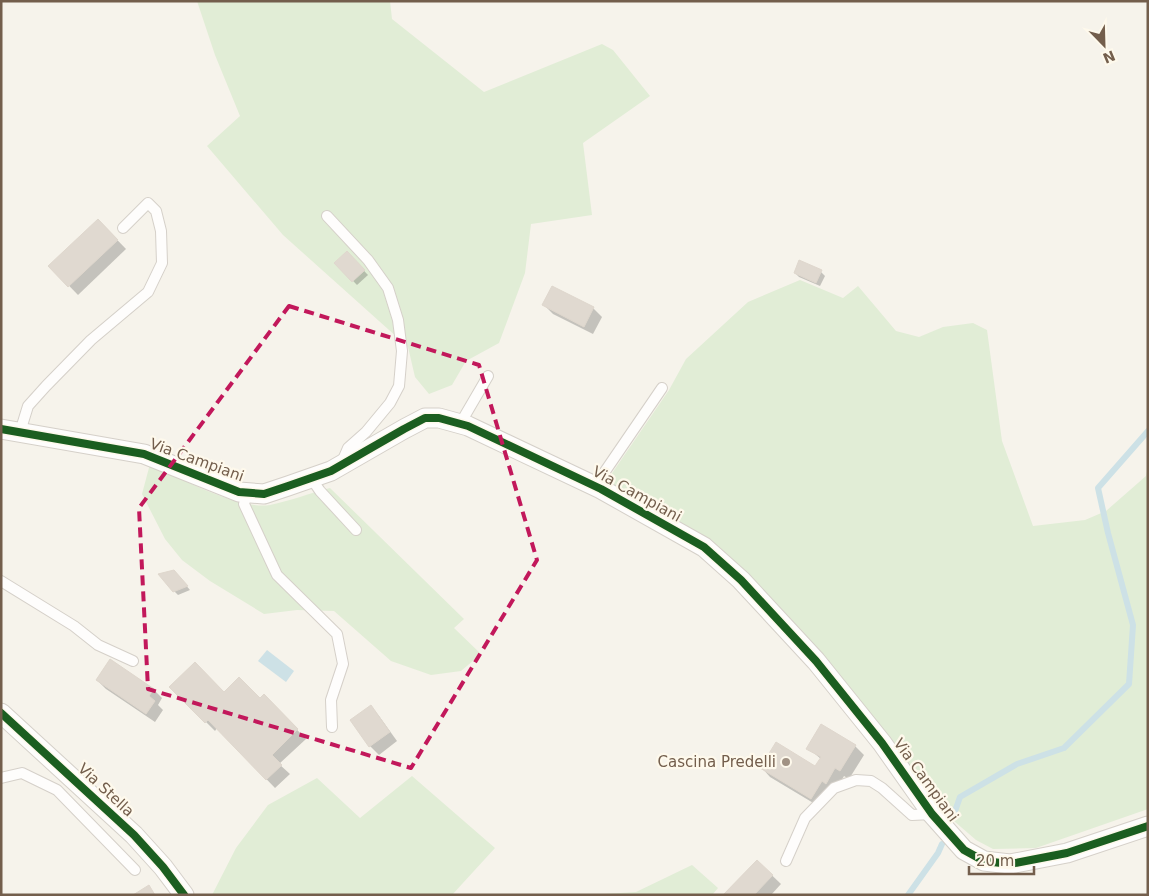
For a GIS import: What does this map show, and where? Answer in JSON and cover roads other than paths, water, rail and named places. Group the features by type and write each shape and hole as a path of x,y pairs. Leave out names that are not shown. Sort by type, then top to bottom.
{"street":[{"name":"Via Campiani","path":"1,429 144,454 239,492 264,494 331,471 425,418 439,418 468,426 595,486 704,547 741,580 816,661 882,743 932,814 964,850 984,861 1010,864 1067,853 1148,826"},
{"name":"Via Stella","path":"1,713 134,835 163,867 184,895"}],"lane":[{"path":"20,432 28,406 46,386 91,340 148,292 162,264 162,231 156,211 148,203 123,228"},
{"path":"327,216 368,260 388,288 398,320 402,351 399,386 390,403 366,432 348,448 340,465"},
{"path":"460,424 488,376"},
{"path":"595,486 662,388"},
{"path":"311,478 320,491 356,530"},
{"path":"247,493 244,504 276,575 337,634 343,664 331,700 332,727"},
{"path":"1,580 74,626 98,645 133,661"},
{"path":"1,778 22,773 57,790 135,870"},
{"path":"786,861 805,818 834,788 856,780 870,781 882,788 912,815 932,814"}],"waterway":[{"path":"954,814 960,797 1017,764 1064,748 1129,684 1133,625 1098,488 1148,431"},
{"path":"908,895 938,853 942,844"}],"place":[{"name":"Cascina Predelli","path":"786,762"}]}
